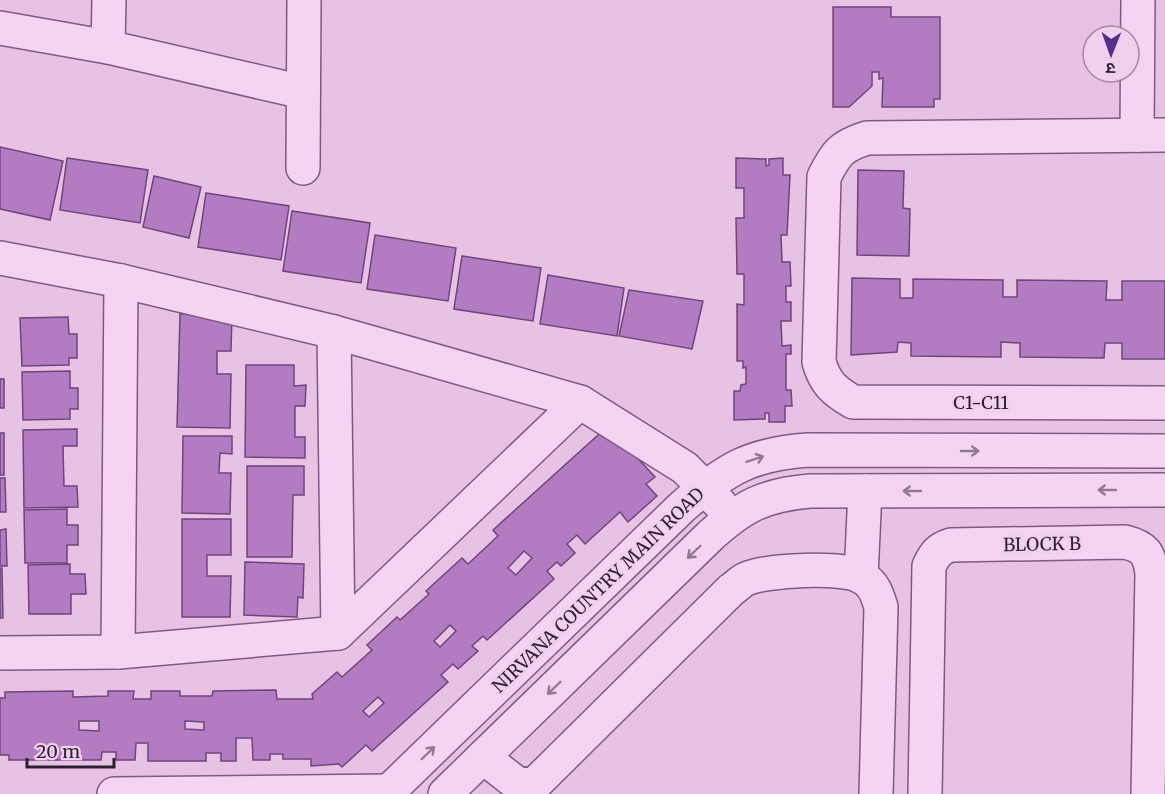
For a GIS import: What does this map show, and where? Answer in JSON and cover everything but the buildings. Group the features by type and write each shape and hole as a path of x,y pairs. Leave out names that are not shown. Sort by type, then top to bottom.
{"street":[{"path":"108,47 109,0"},
{"path":"303,168 304,0"},
{"path":"1138,0 1151,135"},
{"path":"0,28 108,47 303,92"},
{"name":"C1-C11","path":"1151,135 867,138 846,145 834,157 824,177 819,362 824,377 834,391 853,402 1165,403"},
{"path":"0,258 121,281 334,332 580,402 685,468 705,487 731,518"},
{"path":"118,652 121,281"},
{"path":"334,332 338,633"},
{"path":"0,653 118,652 338,633 580,402"},
{"name":"NIRVANA COUNTRY MAIN ROAD","path":"387,793 705,487 735,466 757,457 784,452 1165,451"},
{"path":"445,794 731,518 769,496 810,491 1165,490"},
{"path":"861,577 865,491"},
{"name":"BLOCK B","path":"925,794 929,566 935,554 940,548 951,545 1125,542 1140,546 1150,556 1152,573 1148,794"},
{"path":"483,757 520,786 540,788 731,590 746,579 787,572 845,572 861,577 874,587 881,607 876,794"},
{"path":"114,794 387,793"}]}
